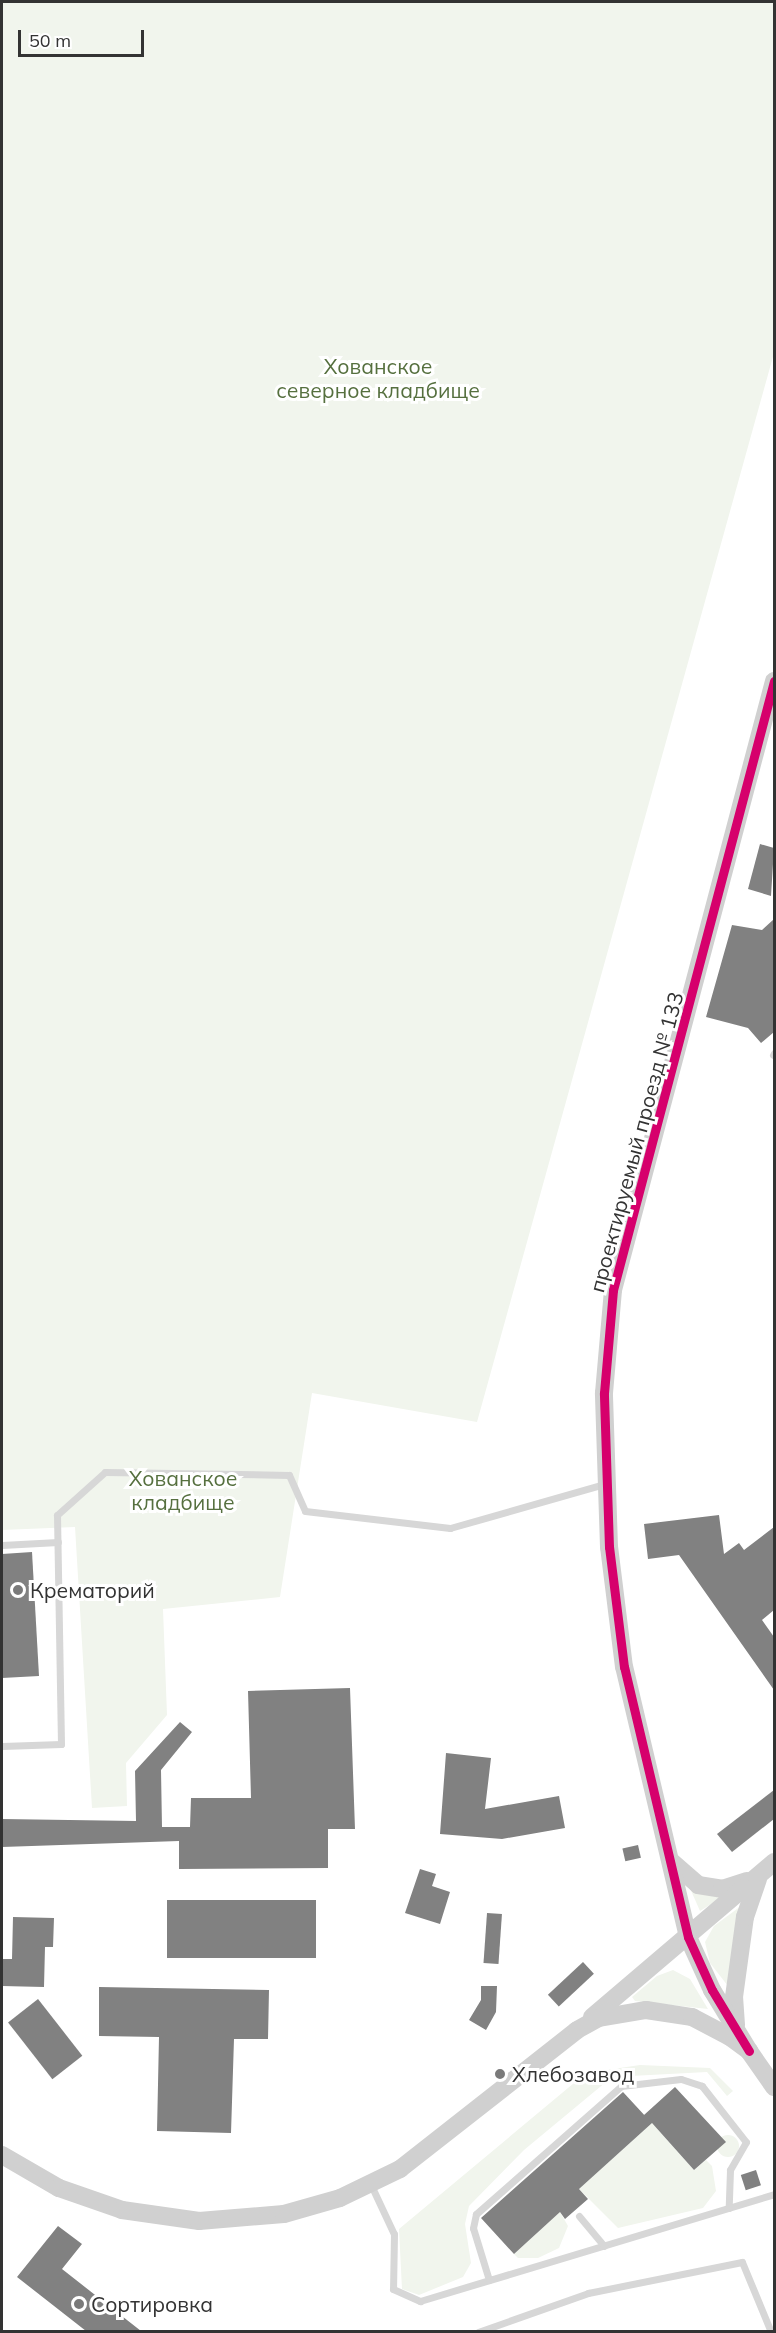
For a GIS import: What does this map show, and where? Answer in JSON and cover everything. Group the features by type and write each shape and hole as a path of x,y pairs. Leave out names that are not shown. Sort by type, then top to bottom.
{"street":[{"name":"проектируемый проезд № 133","path":"774,681 613,1290 604,1393 607,1483 624,1667 688,1937 744,2043 774,2087"},
{"path":"671,1861 698,1885 722,1889 768,1867"},
{"path":"2,2156 92,2201 199,2221 284,2214 371,2185 462,2126 768,1867"},
{"path":"744,2043 734,1997 741,1940 747,1904 768,1867"},
{"path":"577,2030 621,2012 668,2011 699,2020 744,2043"}],"lane":[{"path":"2,1746 61,1744 57,1515 105,1472 289,1475 305,1511 450,1528 607,1483"},
{"path":"2,1545 58,1542"},
{"path":"489,2280 473,2228 476,2214 621,2086 681,2079 702,2086 746,2142 730,2170 729,2208"},
{"path":"371,2185 394,2234 397,2260 390,2281 399,2296 420,2301 774,2194"},
{"path":"579,2216 604,2246"},
{"path":"478,2331 588,2293 742,2262 771,2331"}],"green space":[{"name":"Хованское северное кладбище","path":"2,2 774,2 774,353 477,1422 312,1393 280,1597 163,1609 167,1715 126,1763 127,1806 92,1808 75,1527 2,1530"},
{"path":"689,1886 724,1896 700,1911"},
{"path":"741,1906 728,1986 710,1963 705,1942 714,1926"},
{"path":"673,1970 690,1979 708,2009 635,2001 632,1997 657,1976"},
{"path":"640,2065 710,2068 733,2091 727,2096 707,2072 612,2077 524,2150 469,2206 465,2224 471,2263 463,2277 419,2295 402,2289 399,2229 586,2073"},
{"path":"652,2123 694,2170 706,2160 712,2166 716,2191 703,2208 618,2228 579,2189"},
{"path":"728,2135 736,2138 739,2146 736,2154 728,2157 720,2154 717,2146 720,2138"},
{"path":"560,2212 568,2226 559,2248 538,2258 518,2258 514,2254"}],"building":[{"path":"760,844 774,848 771,896 748,889"},
{"path":"774,919 774,1032 761,1043 748,1028 706,1017 732,925 762,930"},
{"path":"719,1515 724,1554 739,1543 744,1550 774,1527 774,1610 762,1620 774,1637 774,1690 679,1555 648,1559 644,1524"},
{"name":"Крематорий","path":"32,1552 39,1676 2,1678 2,1554"},
{"path":"350,1688 355,1829 328,1829 328,1868 179,1869 179,1841 2,1847 2,1819 136,1821 135,1771 180,1722 192,1732 161,1770 162,1827 190,1827 191,1798 251,1798 248,1691"},
{"path":"446,1753 491,1758 485,1809 559,1796 565,1828 502,1839 440,1834"},
{"path":"774,1790 774,1819 732,1852 717,1834"},
{"path":"638,1845 641,1858 625,1861 622,1849"},
{"path":"420,1869 436,1874 432,1886 450,1892 440,1924 405,1913"},
{"path":"167,1900 316,1900 316,1958 167,1958"},
{"path":"487,1913 502,1914 498,1964 484,1963"},
{"path":"13,1917 54,1918 53,1947 45,1947 44,1987 2,1986 2,1959 12,1959"},
{"path":"583,1962 594,1974 559,2006 548,1995"},
{"path":"481,1986 497,1986 496,2012 486,2030 469,2020 481,2000"},
{"path":"99,1987 269,1990 268,2039 234,2039 231,2133 157,2131 159,2037 99,2036"},
{"path":"38,1999 82,2056 52,2079 8,2022"},
{"path":"675,2087 726,2142 694,2170 652,2123 579,2189 588,2199 565,2219 560,2212 514,2254 481,2218 623,2092 644,2115"},
{"path":"756,2170 761,2185 746,2190 741,2175"},
{"name":"Сортировка","path":"58,2226 82,2244 62,2269 141,2331 86,2331 17,2277"}],"cycle path":[{"path":"749,2051 712,1990 688,1937 624,1667 609,1547 604,1393 613,1290 774,681"}],"place":[{"name":"Крематорий","path":"18,1590"},
{"name":"Хлебозавод","path":"500,2074"},
{"name":"Сортировка","path":"79,2304"}],"park label":[{"name":"Хованское кладбище","path":"183,1490"}]}
